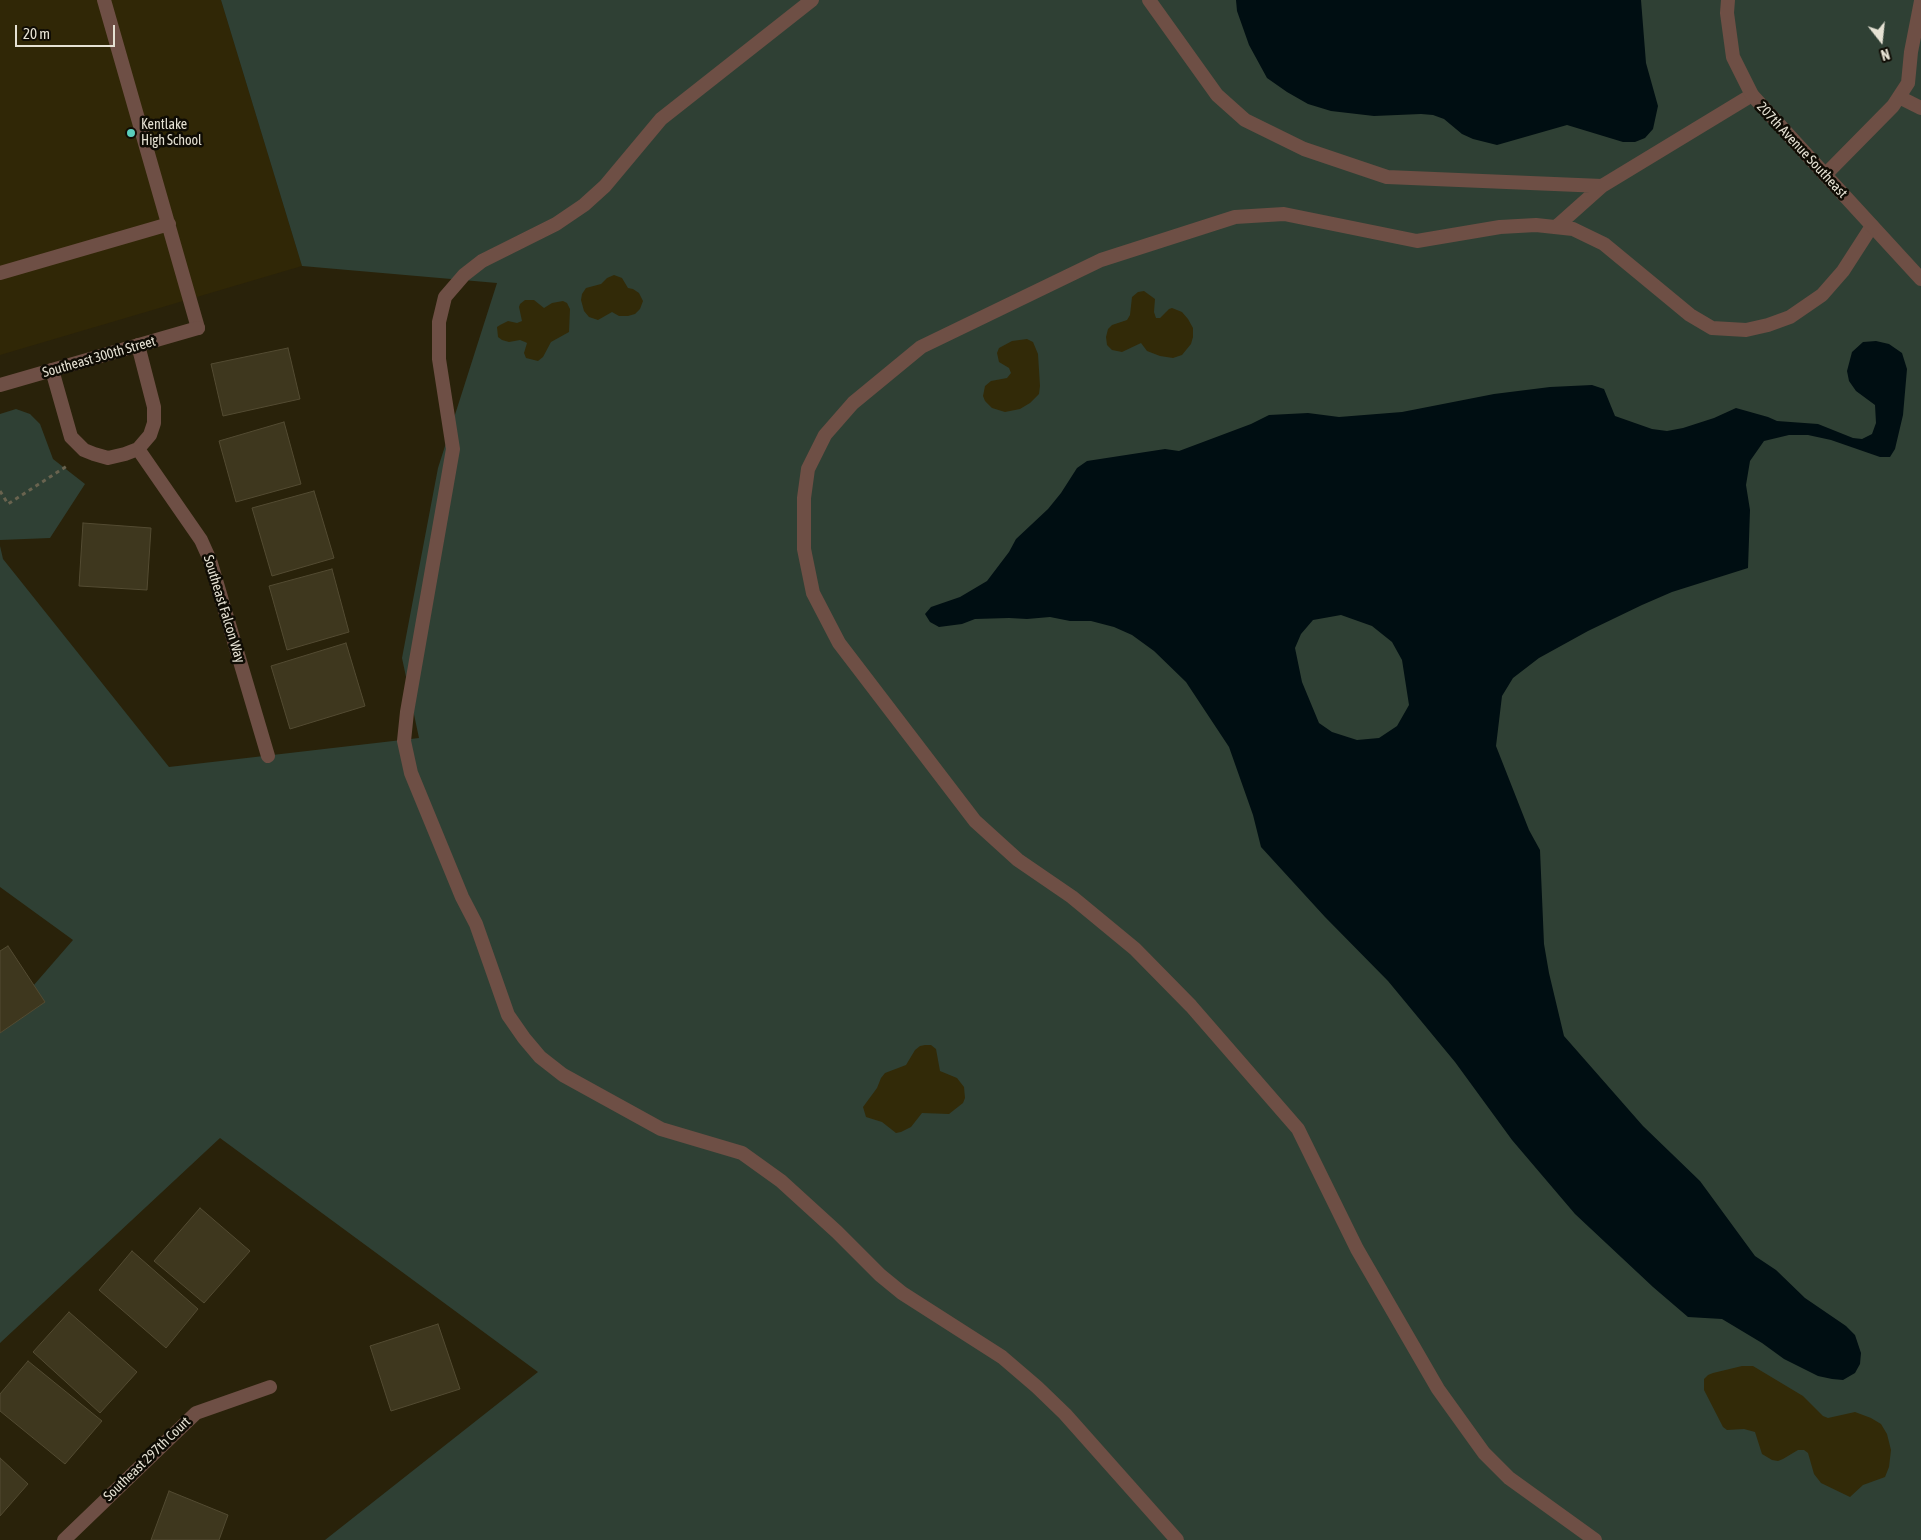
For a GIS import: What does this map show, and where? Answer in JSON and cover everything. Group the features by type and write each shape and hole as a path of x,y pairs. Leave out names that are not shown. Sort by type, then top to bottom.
{"street":[{"path":"0,273 168,224 104,0"},
{"path":"812,0 661,119 605,186 584,204 556,224 482,261 464,275 445,297 439,322 439,359 453,449 407,712 404,741 411,773 462,897 476,924 508,1015 540,1057 563,1075 661,1129 742,1153 781,1181 837,1232 880,1275 902,1293 1002,1357 1037,1388 1065,1414 1177,1540"},
{"path":"1149,0 1217,95 1245,120 1304,149 1387,177 1602,186"},
{"name":"207th Avenue Southeast","path":"1728,0 1726,13 1733,57 1752,95 1921,279"},
{"path":"1825,175 1893,106 1908,83 1921,2"},
{"path":"1556,227 1602,186 1752,95"},
{"path":"1899,97 1921,108"},
{"path":"1595,1540 1509,1478 1479,1445 1438,1389 1357,1249 1298,1129 1191,1006 1134,949 1072,897 1018,860 975,821 839,643 813,594 804,549 804,498 808,469 825,436 853,403 921,347 1101,260 1235,217 1284,214 1417,241 1500,227 1536,225 1573,229 1604,244 1690,315 1712,328 1746,330 1790,317 1822,295 1843,271 1872,226"},
{"name":"Southeast 300th Street","path":"0,386 198,328 168,224"},
{"path":"52,370 71,436 84,450 108,458 138,449 150,435 154,423 154,406 138,345"},
{"name":"Southeast Falcon Way","path":"138,449 201,540 210,560 268,756"},
{"name":"Southeast 297th Court","path":"64,1540 196,1413 270,1387"}],"path":[{"path":"0,491 8,504 64,468 84,450"}],"shaded area":[{"name":"Kentlake High School","path":"0,0 221,0 302,266 0,355"},
{"path":"1236,0 1641,0 1646,63 1658,106 1653,129 1645,138 1635,142 1623,142 1567,125 1497,145 1462,134 1444,119 1433,115 1374,116 1331,111 1308,104 1267,78 1249,45 1237,11"},
{"path":"1876,341 1889,344 1902,353 1907,369 1903,415 1895,449 1890,457 1880,457 1831,440 1808,435 1789,435 1764,441 1750,461 1746,485 1750,510 1748,568 1672,592 1588,631 1539,658 1513,678 1502,696 1496,746 1529,830 1540,850 1544,944 1564,1036 1643,1126 1700,1181 1755,1256 1776,1270 1805,1298 1846,1326 1855,1335 1861,1353 1860,1364 1855,1373 1843,1380 1818,1376 1784,1359 1762,1343 1722,1319 1688,1317 1575,1214 1512,1140 1455,1062 1388,981 1325,917 1261,847 1253,815 1229,747 1186,682 1154,651 1132,635 1114,627 1091,621 1070,621 1050,617 975,619 962,624 939,627 930,622 925,614 931,607 960,597 987,581 1009,552 1016,539 1048,509 1077,468 1087,461 1165,449 1179,451 1251,424 1269,415 1308,413 1339,417 1402,412 1494,394 1550,387 1592,385 1604,389 1615,416 1652,429 1667,431 1683,428 1714,418 1736,408 1777,421 1818,424 1853,438 1862,439 1872,434 1876,423 1875,405 1856,391 1849,381 1847,371 1852,352 1863,342","holes":["1341,615 1372,626 1392,642 1402,660 1409,705 1397,726 1379,738 1357,740 1332,732 1319,723 1302,682 1295,648 1301,634 1313,620"]}],"green space":[{"path":"221,0 1921,0 1921,1540 325,1540 538,1372 220,1138 0,1343 0,1024 73,940 0,887 0,546 3,559 169,767 419,738 402,658 438,468 497,283 302,266"},
{"path":"16,409 30,414 40,424 53,459 85,484 50,538 0,540 0,414"}],"sand":[{"path":"614,275 622,278 628,288 639,293 643,301 640,309 635,314 628,316 619,316 612,312 598,320 589,317 584,311 581,300 582,294 586,288 601,284 607,278"},
{"path":"1144,291 1155,299 1154,312 1156,318 1160,318 1172,308 1182,312 1188,319 1193,328 1193,337 1191,344 1182,355 1173,358 1160,356 1147,351 1141,343 1122,352 1112,350 1107,345 1108,329 1112,325 1127,320 1130,315 1132,297 1138,292"},
{"path":"525,300 534,300 544,308 552,303 563,301 567,303 570,309 569,332 551,342 543,357 538,361 526,358 524,353 527,343 520,340 509,342 498,337 497,327 500,325 508,321 517,323 522,321 519,307"},
{"path":"1027,339 1033,342 1038,354 1039,394 1020,409 1005,412 992,408 983,396 985,386 991,381 1007,378 1011,373 1009,368 999,362 997,353 999,348 1012,341"},
{"path":"925,1045 931,1045 936,1049 940,1071 957,1078 964,1087 965,1098 963,1103 949,1114 922,1113 911,1127 896,1133 882,1122 866,1117 863,1107 885,1073 906,1065 915,1050"},
{"path":"1742,1366 1753,1366 1803,1396 1823,1416 1828,1418 1855,1412 1881,1424 1887,1434 1891,1450 1889,1467 1885,1477 1863,1485 1850,1497 1821,1483 1814,1474 1808,1453 1804,1450 1798,1450 1778,1461 1772,1460 1762,1454 1755,1432 1744,1429 1727,1430 1723,1427 1704,1390 1704,1379 1713,1373"}],"building":[{"path":"288,348 300,399 223,416 211,364"},
{"path":"284,422 301,484 236,502 219,441"},
{"path":"314,491 334,558 272,576 252,508"},
{"path":"83,523 151,528 147,590 79,586"},
{"path":"332,569 349,632 287,650 269,586"},
{"path":"346,643 365,706 290,729 271,666"},
{"path":"8,946 45,1002 0,1033 0,951"},
{"path":"200,1208 250,1251 204,1303 154,1261"},
{"path":"132,1251 198,1309 166,1348 99,1290"},
{"path":"69,1312 137,1372 100,1413 33,1352"},
{"path":"438,1324 460,1389 391,1411 370,1346"},
{"path":"28,1361 102,1421 65,1464 0,1411 0,1394"},
{"path":"0,1458 28,1484 0,1516"},
{"path":"169,1491 228,1515 219,1540 151,1540"}],"place":[{"name":"Kentlake High School","path":"131,133"}]}
